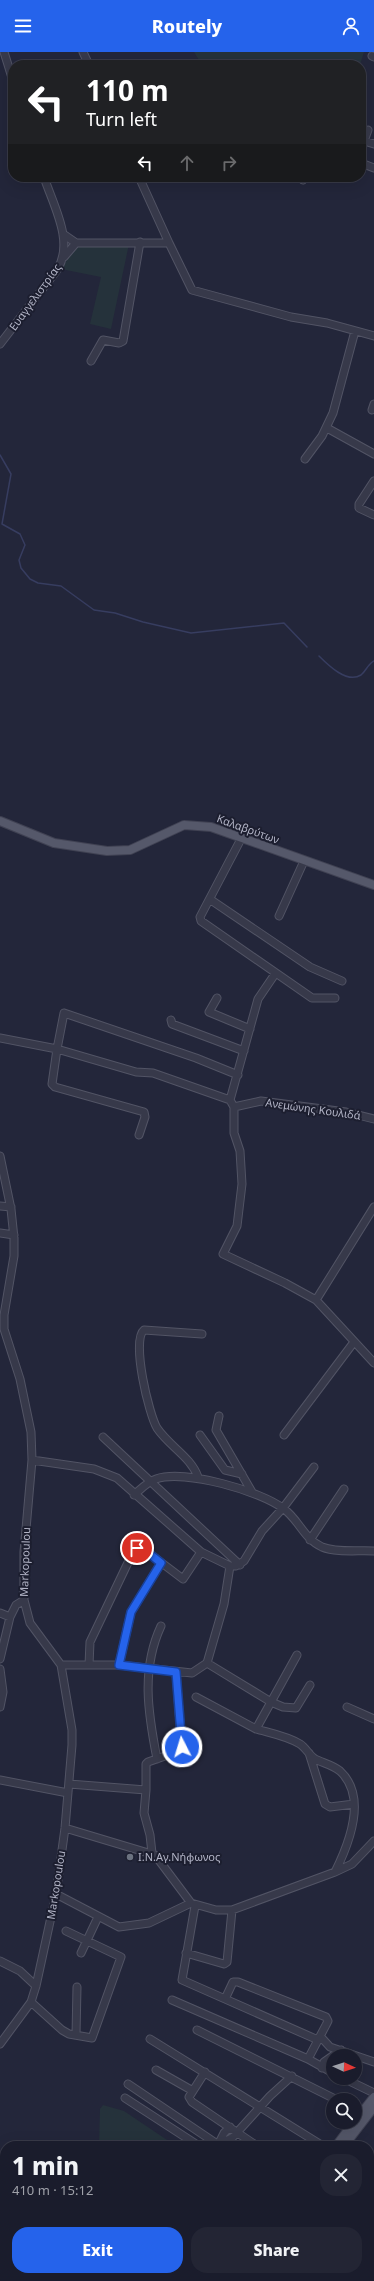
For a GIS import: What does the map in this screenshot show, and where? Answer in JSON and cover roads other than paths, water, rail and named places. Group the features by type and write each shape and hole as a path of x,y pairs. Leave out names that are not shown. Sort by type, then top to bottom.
{"main road":[{"name":"Καλαβρύτων","path":"0,821 54,843 107,851 134,849 184,825 211,827 241,839 374,884"},
{"path":"362,2108 374,2097"},
{"path":"348,2141 374,2106"},
{"path":"340,2141 349,2129"}],"street":[{"path":"4,52 8,65"},
{"path":"366,136 368,130"},
{"name":"Ευαγγελιστρίας","path":"0,344 57,270 62,259 64,247 63,234 46,182"},
{"path":"141,182 192,290 291,317 327,322 374,336"},
{"path":"63,234 76,243 169,243"},
{"path":"92,361 103,340 119,343 124,341 140,242"},
{"path":"62,259 76,243"},
{"path":"305,459 327,428 333,413 355,331"},
{"path":"327,428 374,454"},
{"path":"374,482 359,504 359,508 374,515"},
{"path":"241,839 211,900 200,917 201,921 275,974 315,1000 335,998"},
{"path":"279,916 304,861"},
{"path":"211,900 310,968 342,981"},
{"path":"275,974 258,999 232,1103 234,1132 240,1151 242,1184 237,1226 223,1254 290,1285 316,1300 374,1363"},
{"path":"217,998 209,1012 250,1028"},
{"path":"139,1135 145,1117 144,1112 52,1084 64,1013 196,1058 238,1075"},
{"path":"180,1027 244,1051"},
{"path":"0,1038 57,1049 136,1072 153,1073 232,1103"},
{"path":"236,1047 247,1041"},
{"name":"Ανεμώνης Κουλιδά","path":"232,1103 261,1101 346,1112 374,1119"},
{"name":"Markopoulou","path":"0,1156 11,1207 14,1235 14,1256 4,1315 4,1329 27,1404 32,1460 24,1552 24,1600 30,1623 61,1666 72,1730 65,1828 56,1894 36,1986 31,2002 0,2044"},
{"path":"0,1206 11,1207"},
{"path":"316,1300 374,1207"},
{"path":"0,1233 14,1235"},
{"path":"198,1477 194,1467 155,1424 140,1366 141,1334 144,1330 202,1334"},
{"path":"284,1436 354,1342"},
{"path":"219,1416 216,1430 252,1492"},
{"path":"200,1435 226,1470 242,1474"},
{"path":"103,1437 149,1482 155,1484 240,1565"},
{"path":"32,1460 94,1469 117,1478 134,1495 201,1552 230,1566 240,1565"},
{"path":"240,1565 262,1531 283,1508 314,1467"},
{"path":"134,1495 149,1482 158,1478 198,1477 252,1492 269,1499 290,1514 310,1540 324,1548 374,1551"},
{"path":"310,1540 344,1489"},
{"path":"89,1665 90,1642 134,1550 141,1548 182,1579 201,1552"},
{"path":"119,1665 131,1612 161,1563"},
{"path":"61,1666 119,1665 192,1673 207,1664 224,1604 230,1566"},
{"path":"0,1659 10,1617 16,1605 24,1600"},
{"path":"0,1613 10,1617"},
{"path":"157,1759 147,1700 150,1654 161,1626"},
{"path":"256,1729 297,1655"},
{"path":"207,1664 271,1702 283,1707 296,1708 310,1685"},
{"path":"0,1669 0,1707"},
{"path":"152,1854 150,1835 144,1813 146,1764 182,1750 176,1672"},
{"path":"196,1697 256,1729 296,1741 314,1758 340,1772 352,1789 354,1804 352,1828 346,1851 335,1872"},
{"path":"347,1707 374,1719"},
{"path":"309,1753 325,1804 330,1807 354,1804"},
{"path":"0,1780 68,1793"},
{"path":"69,1784 146,1790"},
{"path":"65,1828 152,1854 159,1859 193,1905 182,1980 319,2038 330,2047 337,2049"},
{"path":"56,1894 111,1925 127,1927 149,1923 193,1905 232,1910 335,1872 352,1864 374,1841"},
{"path":"186,1953 224,1964 227,1962 232,1910"},
{"path":"81,1953 98,1917"},
{"path":"31,2002 62,2030 76,2035 92,2038 121,1957 66,1931"},
{"path":"0,1961 20,1971 36,1986"},
{"path":"225,1999 233,1982 238,1982 326,2017 328,2021 308,2059"},
{"path":"76,2035 77,1987"},
{"path":"172,2000 308,2059 326,2070"},
{"path":"197,2030 326,2094"},
{"path":"150,2039 315,2141"},
{"path":"362,2058 374,2062"},
{"path":"322,2068 326,2061"},
{"path":"156,2070 193,2090"},
{"path":"205,2072 189,2096 192,2102 250,2141"},
{"path":"224,2141 236,2132 292,2076"},
{"path":"128,2084 213,2141"},
{"path":"357,2085 374,2093"},
{"path":"126,2098 191,2141"},
{"path":"221,2141 224,2133 230,2127"}],"waterway":[{"path":"0,455 11,474 2,524 20,534 25,545 19,560 21,568 30,579 38,583 61,586 94,610 115,613 143,622 191,633 284,623 307,647"},
{"path":"319,656 338,672 350,677 361,675 374,661"}],"place":[{"name":"Ι.Ν.Αγ.Νήφωνος","path":"130,1857"}]}
